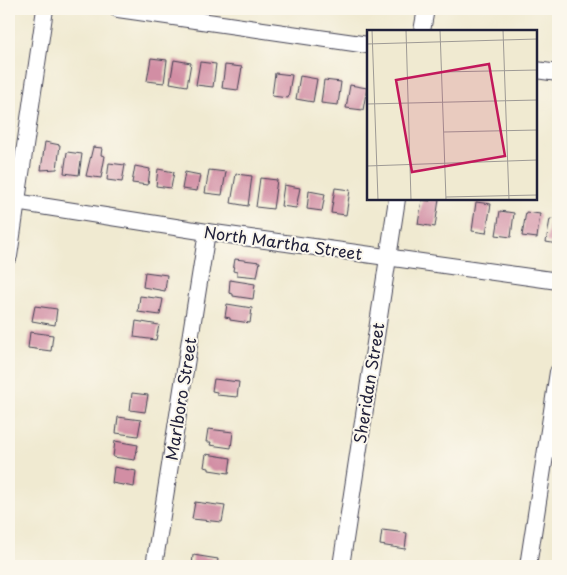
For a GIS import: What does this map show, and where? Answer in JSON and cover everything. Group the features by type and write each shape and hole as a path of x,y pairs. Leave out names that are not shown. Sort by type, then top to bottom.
{"street":[{"path":"9,256 12,202 45,9"},
{"path":"118,9 367,45"},
{"path":"422,30 426,9"},
{"path":"537,70 558,73"},
{"name":"Sheridan Street","path":"341,566 397,200"},
{"name":"North Martha Street","path":"12,202 207,232 558,281"},
{"name":"Marlboro Street","path":"154,566 207,232"},
{"path":"528,566 558,372"}],"building":[{"path":"151,58 167,60 164,83 147,81"},
{"path":"174,60 191,63 187,86 170,83"},
{"path":"200,62 216,64 213,87 196,85"},
{"path":"225,65 242,67 238,90 222,88"},
{"path":"275,73 292,75 288,98 272,96"},
{"path":"300,76 317,79 313,102 296,99"},
{"path":"324,80 341,82 338,105 321,103"},
{"path":"350,85 367,88 363,110 346,108"},
{"path":"45,142 60,145 57,169 41,170"},
{"path":"93,147 102,148 101,155 105,156 101,178 86,176"},
{"path":"67,152 82,154 79,175 64,173"},
{"path":"109,163 125,165 122,182 107,180"},
{"path":"135,166 150,169 148,185 132,183"},
{"path":"158,169 174,172 171,188 156,186"},
{"path":"209,170 226,172 222,195 205,193"},
{"path":"185,172 200,175 197,191 182,189"},
{"path":"236,174 252,176 248,206 231,203"},
{"path":"260,178 277,180 273,209 256,207"},
{"path":"284,185 300,188 296,208 281,206"},
{"path":"335,188 350,190 346,215 331,213"},
{"path":"309,191 325,194 322,211 307,209"},
{"path":"422,200 439,200 435,227 418,224"},
{"path":"476,202 491,204 486,233 472,231"},
{"path":"500,211 514,213 511,237 496,235"},
{"path":"526,212 540,214 537,238 522,236"},
{"path":"550,219 558,220 558,244 546,242"},
{"path":"235,259 260,262 257,277 237,275 237,272 233,271"},
{"path":"145,272 167,275 165,291 143,287"},
{"path":"230,280 255,284 253,299 233,296 233,294 229,293"},
{"path":"140,296 163,299 160,315 138,312"},
{"path":"227,304 252,308 250,323 230,320 230,318 225,317"},
{"path":"35,306 57,309 55,325 32,321"},
{"path":"136,321 159,325 156,340 134,337"},
{"path":"30,332 53,335 51,351 28,348"},
{"path":"214,379 239,382 237,397 217,395 217,392 212,391"},
{"path":"132,393 148,395 145,412 130,410"},
{"path":"118,417 141,420 138,436 116,433"},
{"path":"208,429 233,432 231,448 210,445 211,442 206,442"},
{"path":"115,441 138,445 135,460 113,457"},
{"path":"206,454 231,458 229,473 209,470 209,468 204,467"},
{"path":"114,467 136,471 134,487 112,483"},
{"path":"195,502 225,506 222,522 192,519"},
{"path":"382,530 407,533 405,549 380,545"},
{"path":"193,555 218,559 217,566 192,566"}]}
